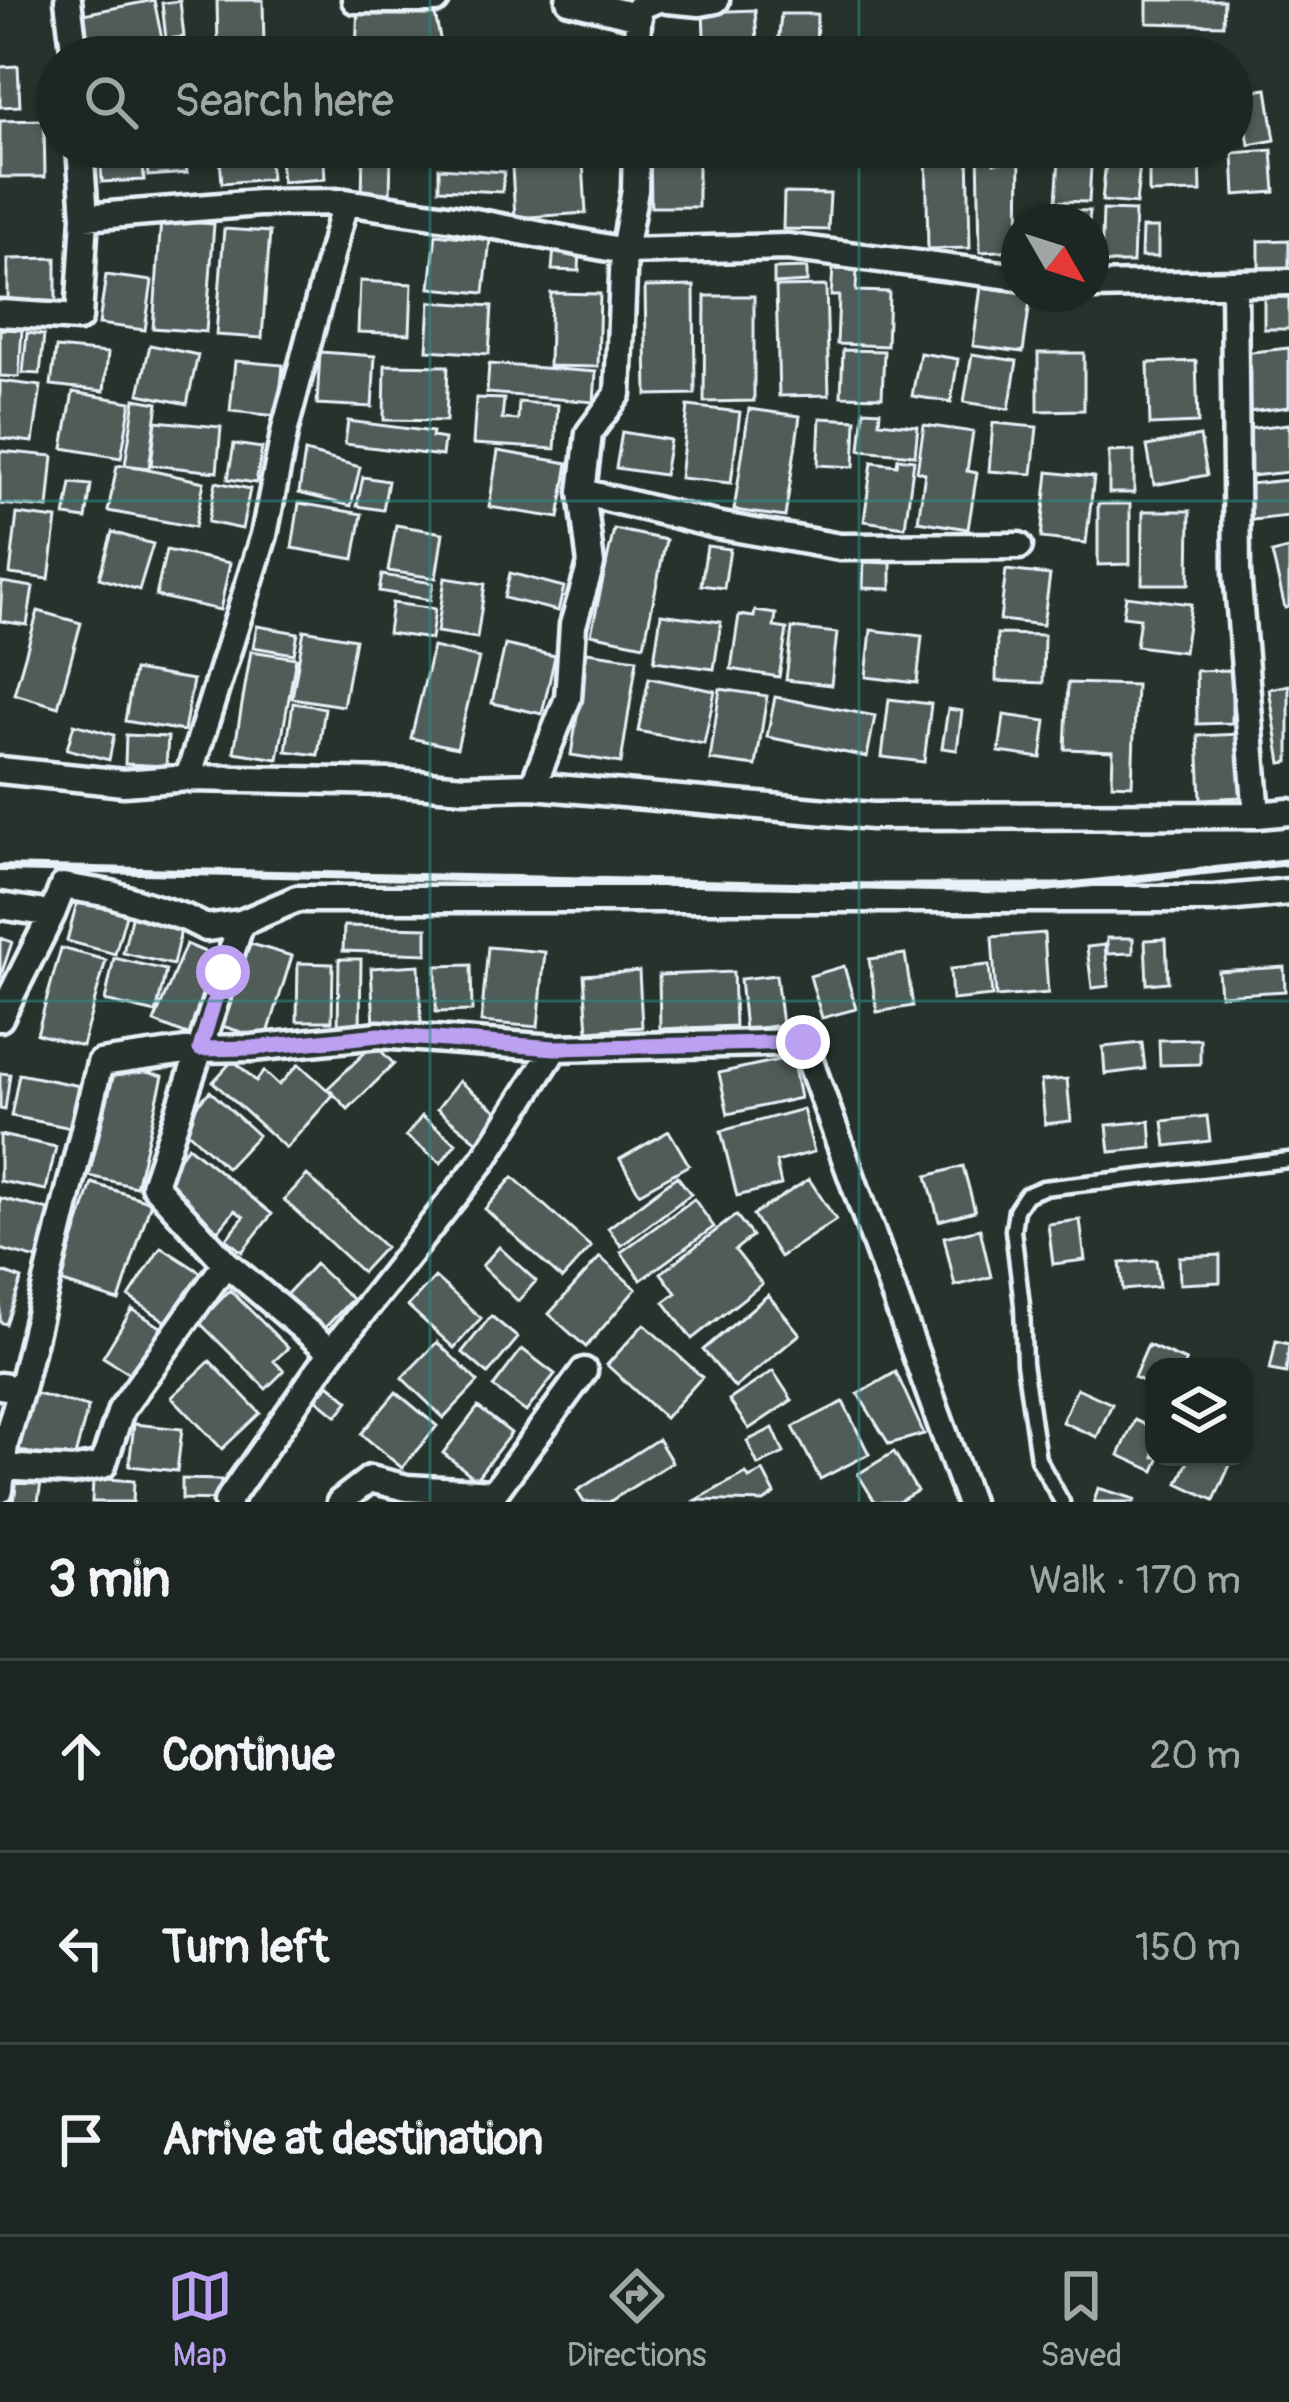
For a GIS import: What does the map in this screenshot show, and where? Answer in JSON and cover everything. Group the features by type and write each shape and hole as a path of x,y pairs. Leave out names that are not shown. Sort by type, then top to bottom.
{"street":[{"path":"68,0 72,36"},
{"path":"355,0 436,0"},
{"path":"569,0 648,8"},
{"path":"667,0 716,0"},
{"path":"0,314 79,318 85,217 82,168"},
{"path":"533,786 568,698 573,625 591,564 582,492 589,434 618,394 624,251 636,168"},
{"path":"85,217 259,203 345,202 624,251 787,248 1001,275"},
{"path":"188,778 264,535 285,429 345,202"},
{"path":"1109,286 1289,282"},
{"path":"1234,286 1237,572 1257,815"},
{"path":"582,492 716,525 840,548 1018,546"},
{"path":"0,770 124,783 188,778 533,786 872,816 1289,812"},
{"path":"0,1018 63,886 111,894 186,917 206,928 241,923 297,899 1215,899 1289,892"},
{"path":"0,906 52,914"},
{"path":"241,923 154,1185 226,1263 331,1352"},
{"path":"0,1490 10,1387 100,1063 200,1049 379,1035 555,1048 803,1042 969,1502"},
{"path":"227,1502 331,1352 484,1160 555,1048"},
{"path":"1,1467 72,1471 103,1465 121,1410 226,1263"},
{"path":"340,1502 370,1479 496,1498 584,1371"}],"lane":[{"path":"1062,1502 1038,1459 1024,1363 1013,1230 1016,1210 1026,1195 1043,1188 1289,1160"}],"building":[{"path":"154,0 161,36 83,36 79,15"},
{"path":"217,0 263,0 264,36 218,36"},
{"path":"1147,0 1224,0 1223,25 1147,23"},
{"path":"180,1 184,36 166,36 162,3"},
{"path":"358,1 433,5 440,36 357,36"},
{"path":"755,10 757,36 704,36 703,12"},
{"path":"781,14 817,14 816,36 779,36"},
{"path":"18,66 20,106 0,107 0,67"},
{"path":"1267,89 1275,140 1253,144 1253,91"},
{"path":"36,120 36,168 45,168 45,177 0,177 0,121"},
{"path":"1272,150 1275,192 1235,195 1234,168 1253,168 1253,151"},
{"path":"101,168 143,168 144,180 102,182"},
{"path":"147,168 187,168 187,173 148,176"},
{"path":"221,168 270,168 271,179 222,183"},
{"path":"281,168 324,168 325,179 282,182"},
{"path":"363,168 391,168 390,199 362,198"},
{"path":"439,168 504,172 502,192 439,189"},
{"path":"512,168 583,168 586,213 515,218"},
{"path":"650,168 698,168 698,207 651,207"},
{"path":"926,168 968,168 970,248 928,249"},
{"path":"978,168 1020,168 1019,204 1001,204 1001,251 980,252"},
{"path":"1058,168 1091,168 1089,202 1056,201"},
{"path":"1105,168 1140,168 1136,204 1102,201"},
{"path":"1149,168 1200,168 1201,192 1149,193"},
{"path":"784,193 830,194 828,230 783,229"},
{"path":"1109,210 1135,211 1133,263 1109,263"},
{"path":"161,220 214,224 206,332 153,328"},
{"path":"1142,228 1158,228 1158,257 1141,257"},
{"path":"224,229 270,232 262,338 216,335"},
{"path":"436,234 490,240 484,293 430,288"},
{"path":"1289,240 1289,270 1259,271 1259,241"},
{"path":"554,247 580,249 579,271 552,270"},
{"path":"56,258 56,305 8,306 8,259"},
{"path":"807,268 807,282 774,284 774,269"},
{"path":"833,269 857,270 856,291 889,292 887,346 837,344 839,296 831,296"},
{"path":"106,275 152,281 145,330 99,324"},
{"path":"360,281 412,284 410,334 358,332"},
{"path":"694,286 695,394 647,395 645,287"},
{"path":"826,286 829,395 779,396 776,287"},
{"path":"981,287 1001,290 1001,312 1029,312 1023,352 973,346"},
{"path":"551,293 600,294 598,367 549,366"},
{"path":"705,296 754,296 754,401 704,402"},
{"path":"1264,297 1289,297 1289,329 1264,329"},
{"path":"430,302 492,306 489,354 427,350"},
{"path":"0,329 22,330 19,377 0,376"},
{"path":"27,333 44,335 40,374 23,373"},
{"path":"150,345 198,355 187,404 139,394"},
{"path":"56,348 108,353 104,391 51,385"},
{"path":"1289,348 1289,407 1248,412 1242,353"},
{"path":"843,350 884,351 882,397 841,396"},
{"path":"320,352 375,356 372,407 317,404"},
{"path":"920,353 958,359 951,402 912,396"},
{"path":"1038,353 1084,353 1084,410 1038,411"},
{"path":"972,354 1017,361 1009,409 964,402"},
{"path":"235,361 283,365 278,416 230,411"},
{"path":"1196,361 1198,423 1150,425 1148,363"},
{"path":"489,364 596,372 594,402 487,393"},
{"path":"385,365 448,366 446,421 384,420"},
{"path":"0,381 41,386 33,442 0,438"},
{"path":"73,392 131,402 121,458 63,448"},
{"path":"476,398 504,399 502,419 518,420 519,402 558,405 555,449 473,444"},
{"path":"135,399 158,403 149,468 125,465"},
{"path":"688,406 740,412 731,483 680,478"},
{"path":"749,409 800,416 785,517 734,510"},
{"path":"864,410 880,411 879,422 918,426 915,455 860,450"},
{"path":"820,418 856,420 854,467 818,465"},
{"path":"156,421 221,427 217,472 151,465"},
{"path":"348,421 433,432 432,437 444,439 442,456 345,444"},
{"path":"993,423 1037,427 1032,474 989,471"},
{"path":"1289,424 1289,472 1251,476 1246,429"},
{"path":"924,425 973,432 967,471 977,473 968,529 918,521 925,473 917,471"},
{"path":"622,432 670,440 664,475 616,468"},
{"path":"1200,436 1207,475 1154,485 1147,446"},
{"path":"234,444 262,448 256,483 228,479"},
{"path":"0,451 53,456 48,508 0,504"},
{"path":"498,451 568,463 559,518 489,507"},
{"path":"1134,451 1134,493 1109,493 1109,452"},
{"path":"305,452 360,467 351,506 299,493"},
{"path":"898,458 914,460 905,527 864,521 872,462 897,465"},
{"path":"117,466 204,482 195,527 108,511"},
{"path":"1048,472 1094,477 1086,543 1041,538"},
{"path":"363,477 388,481 383,510 357,506"},
{"path":"1289,480 1289,516 1252,520 1248,484"},
{"path":"216,482 250,489 242,529 208,522"},
{"path":"71,483 91,485 86,519 65,516"},
{"path":"299,503 362,514 354,559 292,548"},
{"path":"1098,504 1130,504 1130,564 1098,565"},
{"path":"1143,511 1190,511 1189,584 1142,584"},
{"path":"17,514 57,519 49,579 10,574"},
{"path":"396,525 443,533 436,578 388,571"},
{"path":"614,529 666,540 644,645 591,634"},
{"path":"112,532 153,544 139,590 99,578"},
{"path":"707,546 730,549 724,588 701,585"},
{"path":"1289,549 1289,607 1285,608 1272,553"},
{"path":"166,550 230,563 220,610 156,596"},
{"path":"864,562 891,563 891,589 863,588"},
{"path":"1006,570 1050,575 1043,625 1000,620"},
{"path":"510,573 564,587 558,611 504,598"},
{"path":"382,575 433,583 430,600 379,591"},
{"path":"445,578 485,584 477,638 437,632"},
{"path":"2,582 33,587 27,625 0,621"},
{"path":"1126,596 1191,604 1184,652 1136,646 1140,618 1123,616"},
{"path":"392,603 435,609 431,639 388,633"},
{"path":"38,611 81,623 58,707 14,694"},
{"path":"755,611 776,614 774,627 787,629 779,677 731,669 739,615 754,617"},
{"path":"661,614 721,622 714,669 654,661"},
{"path":"257,626 298,633 294,654 253,647"},
{"path":"792,628 837,633 831,685 786,680"},
{"path":"304,630 355,639 343,706 292,698"},
{"path":"871,630 922,636 917,683 866,677"},
{"path":"997,634 1044,635 1043,683 996,681"},
{"path":"505,645 555,656 542,714 492,703"},
{"path":"433,647 479,658 457,748 411,738"},
{"path":"251,651 296,658 278,759 234,752"},
{"path":"587,652 637,659 621,763 571,755"},
{"path":"134,670 193,680 184,731 125,721"},
{"path":"1232,670 1232,723 1197,724 1196,671"},
{"path":"649,678 715,691 704,744 638,731"},
{"path":"1068,683 1136,685 1132,785 1112,784 1113,751 1065,749"},
{"path":"1289,685 1289,762 1281,763 1269,689"},
{"path":"720,689 767,696 756,766 710,760"},
{"path":"775,697 875,716 867,757 767,737"},
{"path":"889,699 931,704 924,762 882,757"},
{"path":"293,703 325,708 318,755 286,751"},
{"path":"948,709 962,711 957,750 942,748"},
{"path":"1004,715 1046,721 1041,758 999,752"},
{"path":"74,724 114,735 109,760 67,749"},
{"path":"1240,734 1242,797 1201,799 1198,736"},
{"path":"126,735 168,737 166,766 125,764"},
{"path":"78,898 127,911 115,954 67,941"},
{"path":"132,913 182,925 173,965 123,953"},
{"path":"344,926 427,928 427,954 343,951"},
{"path":"1044,933 1048,993 996,997 992,937"},
{"path":"0,938 12,942 0,978"},
{"path":"1107,938 1133,938 1133,953 1107,954"},
{"path":"1166,939 1168,982 1147,984 1145,940"},
{"path":"241,941 292,956 266,1040 216,1024"},
{"path":"186,944 222,959 190,1036 154,1022"},
{"path":"1105,945 1109,986 1092,988 1087,947"},
{"path":"488,947 545,952 538,1027 481,1022"},
{"path":"61,948 106,960 82,1046 37,1034"},
{"path":"905,954 913,1006 877,1012 869,959"},
{"path":"114,958 166,970 156,1013 105,1001"},
{"path":"339,959 361,959 360,1031 338,1031"},
{"path":"298,963 333,964 332,1021 297,1021"},
{"path":"419,965 421,1022 374,1025 371,968"},
{"path":"471,965 472,1011 436,1012 436,966"},
{"path":"989,965 992,996 952,1000 950,969"},
{"path":"844,966 856,1009 822,1018 810,976"},
{"path":"1284,967 1285,991 1220,995 1218,971"},
{"path":"639,971 642,1027 588,1031 584,975"},
{"path":"733,972 735,1026 660,1029 659,975"},
{"path":"776,975 782,1025 745,1030 740,979"},
{"path":"1200,1039 1200,1064 1160,1065 1159,1040"},
{"path":"1142,1043 1145,1069 1105,1074 1103,1047"},
{"path":"374,1044 394,1064 348,1109 328,1088"},
{"path":"792,1057 800,1098 728,1114 719,1073"},
{"path":"233,1060 256,1081 264,1071 279,1085 299,1064 333,1095 286,1148 213,1082"},
{"path":"116,1065 163,1076 136,1187 89,1176"},
{"path":"0,1073 10,1074 5,1110 0,1109"},
{"path":"19,1074 85,1087 77,1129 11,1116"},
{"path":"1067,1079 1071,1121 1045,1124 1041,1081"},
{"path":"459,1081 502,1115 479,1143 437,1109"},
{"path":"210,1091 258,1135 227,1168 179,1124"},
{"path":"803,1109 814,1152 776,1162 781,1185 737,1196 721,1131"},
{"path":"422,1116 456,1143 441,1163 406,1136"},
{"path":"1207,1116 1210,1141 1166,1146 1163,1121"},
{"path":"1150,1121 1152,1148 1110,1152 1107,1125"},
{"path":"669,1131 689,1165 639,1193 620,1159"},
{"path":"0,1135 56,1147 46,1190 0,1181"},
{"path":"188,1146 272,1214 242,1252 226,1239 244,1217 235,1210 218,1231 159,1183"},
{"path":"963,1166 975,1211 939,1221 927,1176"},
{"path":"307,1175 385,1247 362,1272 284,1200"},
{"path":"677,1176 691,1194 621,1246 608,1228"},
{"path":"513,1177 591,1247 562,1279 485,1209"},
{"path":"809,1179 836,1220 780,1257 753,1215"},
{"path":"92,1183 151,1202 119,1301 60,1282"},
{"path":"0,1198 49,1210 37,1259 0,1249"},
{"path":"694,1199 714,1227 641,1280 621,1252"},
{"path":"736,1215 752,1236 735,1250 762,1284 692,1339 664,1302 676,1293 661,1273"},
{"path":"1080,1220 1085,1260 1053,1264 1048,1224"},
{"path":"980,1229 991,1277 955,1286 944,1237"},
{"path":"161,1247 203,1274 170,1324 129,1297"},
{"path":"499,1247 536,1281 518,1301 482,1266"},
{"path":"1220,1255 1220,1282 1180,1284 1179,1257"},
{"path":"600,1257 636,1289 586,1347 549,1314"},
{"path":"1156,1260 1159,1287 1123,1290 1120,1263"},
{"path":"315,1264 352,1299 322,1331 285,1296"},
{"path":"0,1271 22,1279 6,1324 0,1322"},
{"path":"435,1277 481,1318 454,1348 408,1306"},
{"path":"230,1290 288,1348 274,1361 284,1371 266,1389 199,1322"},
{"path":"768,1295 800,1334 735,1388 703,1350"},
{"path":"132,1309 164,1329 135,1377 103,1357"},
{"path":"491,1316 518,1338 488,1374 462,1352"},
{"path":"644,1324 702,1377 665,1418 607,1365"},
{"path":"1276,1341 1289,1344 1286,1373 1270,1370"},
{"path":"437,1342 478,1382 444,1418 402,1378"},
{"path":"1148,1345 1179,1358 1145,1358 1145,1382 1134,1377"},
{"path":"522,1349 555,1374 526,1412 493,1387"},
{"path":"210,1361 260,1413 222,1449 172,1397"},
{"path":"773,1371 792,1400 749,1429 729,1400"},
{"path":"896,1372 924,1434 889,1444 858,1394"},
{"path":"329,1384 349,1401 337,1416 316,1399"},
{"path":"1077,1388 1112,1404 1097,1437 1062,1422"},
{"path":"396,1392 437,1426 402,1468 361,1434"},
{"path":"32,1393 88,1407 73,1464 18,1450"},
{"path":"843,1402 869,1454 820,1479 793,1427"},
{"path":"478,1407 511,1433 476,1479 443,1453"},
{"path":"1135,1420 1145,1425 1145,1466 1156,1466 1154,1471 1119,1455"},
{"path":"134,1424 182,1429 177,1471 129,1466"},
{"path":"773,1428 784,1453 758,1465 747,1441"},
{"path":"658,1439 672,1462 609,1502 584,1502 577,1491"},
{"path":"894,1452 917,1491 898,1502 875,1502 858,1474"},
{"path":"1186,1466 1230,1466 1214,1500 1178,1483"},
{"path":"763,1471 775,1494 764,1502 696,1500 746,1473 749,1478"},
{"path":"17,1478 41,1482 38,1502 14,1502"},
{"path":"93,1478 134,1481 133,1502 92,1502"},
{"path":"182,1479 221,1480 221,1500 182,1499"},
{"path":"1098,1488 1135,1499 1134,1502 1094,1502"}],"railway":[{"path":"0,868 1027,890 1289,862"}],"route":[{"path":"223,972 200,1049 379,1035 555,1048 803,1042"}]}
